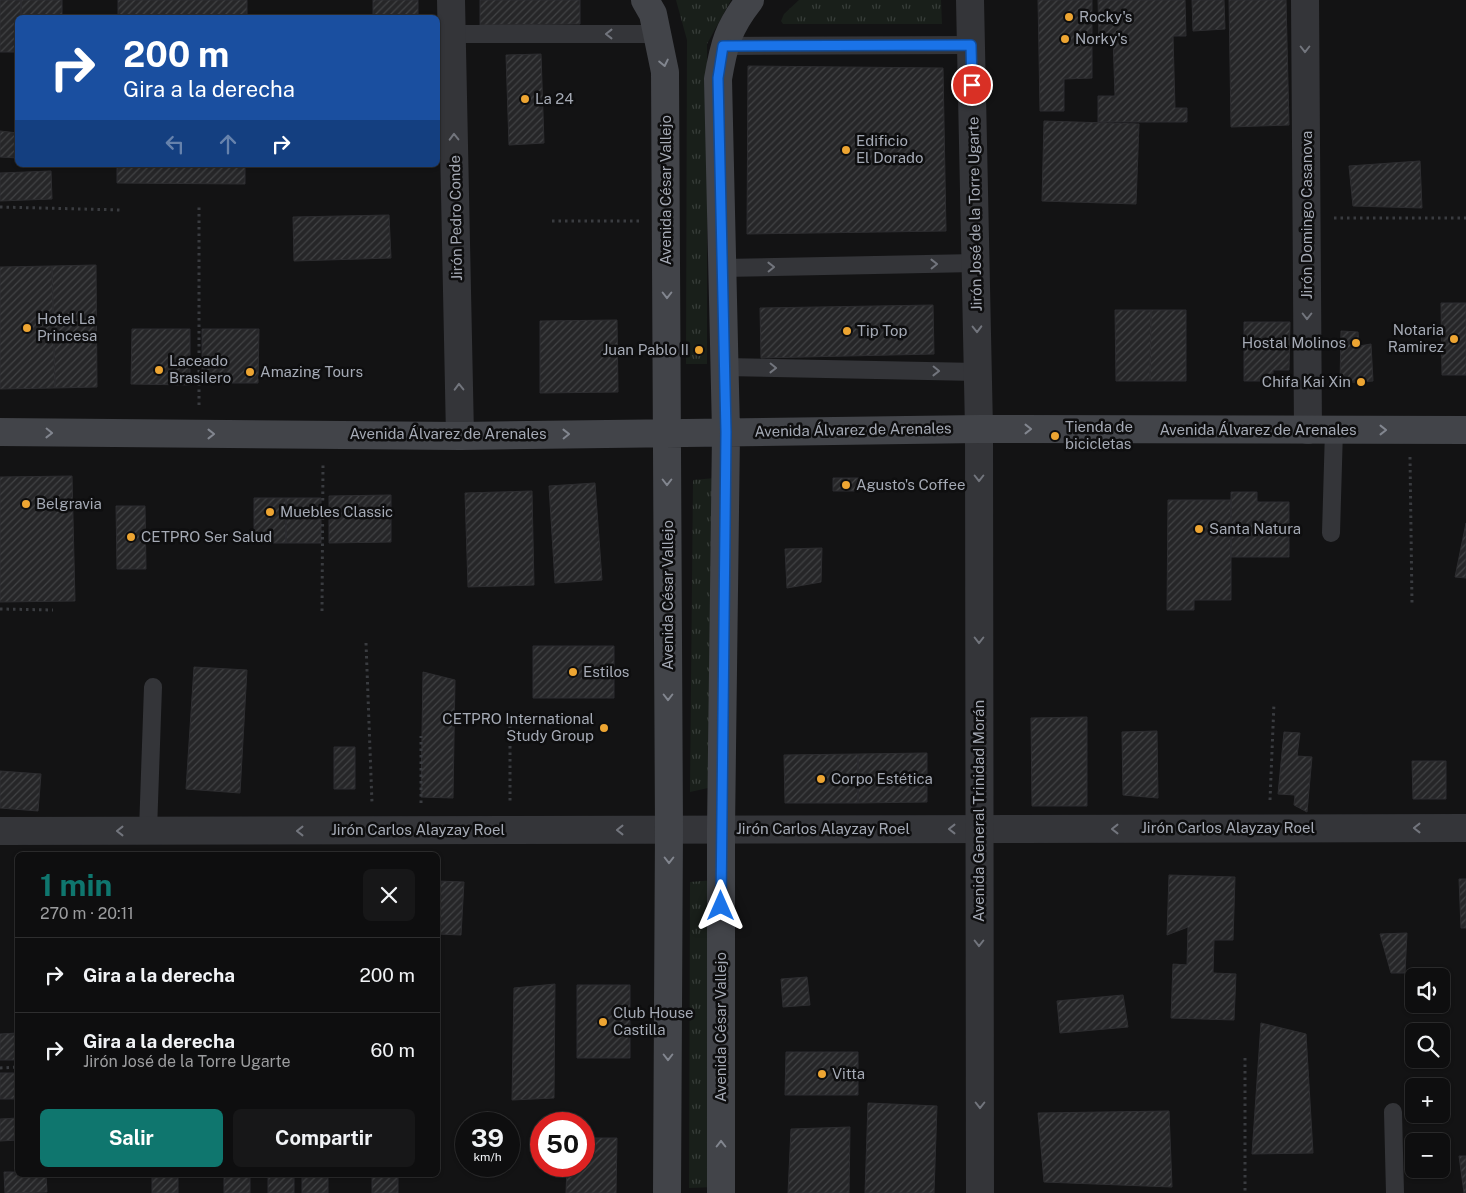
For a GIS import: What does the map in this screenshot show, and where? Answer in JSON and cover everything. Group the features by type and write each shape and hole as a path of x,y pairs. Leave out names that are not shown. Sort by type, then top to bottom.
{"main road":[{"name":"Avenida César Vallejo","path":"645,0 653,14 666,72 669,829 668,1193"},
{"name":"Avenida César Vallejo","path":"721,1193 721,830 726,432 718,78 723,46 737,17 750,0"},
{"name":"Avenida Álvarez de Arenales","path":"0,432 460,436 979,429 1466,430"}],"street":[{"name":"Jirón Pedro Conde","path":"451,0 460,436"},
{"name":"Jirón José de la Torre Ugarte","path":"970,0 979,429"},
{"name":"Jirón Domingo Casanova","path":"1305,0 1307,218 1321,430"},
{"name":"Avenida General Trinidad Morán","path":"979,429 980,1193"},
{"name":"Jirón Carlos Alayzay Roel","path":"0,831 1466,828"}],"lane":[{"path":"452,34 658,34"},
{"path":"723,46 971,45"},
{"path":"722,268 976,263"},
{"path":"724,367 978,372"},
{"path":"1321,430 1331,533"},
{"path":"148,831 153,687"},
{"path":"1393,1112 1395,1193"}],"path":[{"path":"199,205 199,434"},
{"path":"0,207 122,210"},
{"path":"1307,218 1466,218"},
{"path":"552,221 666,220"},
{"path":"1409,430 1412,604"},
{"path":"322,611 324,434"},
{"path":"0,610 53,610"},
{"path":"366,644 373,830"},
{"path":"1269,828 1274,703"},
{"path":"510,720 510,830"},
{"path":"421,736 421,830"},
{"path":"1245,1058 1245,1193"},
{"path":"0,1068 15,1068"}],"green space":[{"path":"676,0 731,0 707,44 707,364 686,364 687,40"},
{"path":"799,0 941,0 942,24 783,24 781,21 784,14"},
{"path":"715,478 708,788 690,792 693,480"},
{"path":"715,880 715,1187 689,1188 690,882"}],"building":[{"path":"0,0 21,0 21,15 15,15 15,52 0,52"},
{"path":"21,0 62,0 62,15 21,15"},
{"path":"118,0 247,0 247,15 118,15"},
{"path":"373,0 418,0 418,15 373,15"},
{"path":"480,0 580,0 580,24 480,25"},
{"name":"Norky's","path":"1038,0 1092,0 1092,78 1064,79 1064,111 1040,111"},
{"path":"1098,0 1185,0 1186,36 1173,36 1175,108 1187,108 1187,122 1098,122 1098,96 1115,96 1113,37 1099,38"},
{"path":"1192,0 1224,0 1225,29 1193,31"},
{"path":"1229,0 1286,0 1289,125 1231,127"},
{"name":"La 24","path":"541,54 544,143 509,145 506,55"},
{"name":"Edificio El Dorado","path":"748,66 943,68 946,231 747,234"},
{"path":"1044,121 1139,124 1136,204 1042,201"},
{"path":"0,131 15,133 15,158 0,157"},
{"path":"1420,161 1422,208 1353,206 1349,166"},
{"path":"117,167 245,167 245,184 117,183"},
{"path":"51,171 52,199 0,201 0,173"},
{"path":"389,215 391,258 294,261 293,217"},
{"path":"96,265 97,387 55,388 52,266"},
{"name":"Hotel La Princesa","path":"52,266 55,388 0,389 0,267"},
{"name":"Notaria Ramirez","path":"1441,303 1466,303 1466,375 1442,375"},
{"name":"Tip Top","path":"933,305 934,354 761,358 760,308"},
{"path":"1115,310 1151,310 1150,381 1116,381"},
{"path":"1151,310 1186,310 1186,381 1150,381"},
{"path":"617,320 618,392 540,393 540,321"},
{"path":"1244,322 1290,322 1289,370 1273,370 1273,381 1244,381"},
{"path":"132,329 190,329 190,385 131,384"},
{"path":"202,329 259,329 258,383 202,383"},
{"path":"1341,331 1358,332 1359,346 1371,344 1373,381 1340,383"},
{"path":"72,476 75,601 0,602 0,477"},
{"name":"Agusto's Coffee","path":"833,478 859,478 859,491 833,491"},
{"path":"595,483 602,580 555,583 549,486"},
{"path":"532,491 534,585 468,587 465,493"},
{"path":"1231,492 1257,492 1257,502 1289,502 1289,557 1231,557"},
{"path":"391,495 391,542 329,543 329,496"},
{"path":"254,498 286,498 286,543 254,543"},
{"path":"286,498 321,498 321,543 286,543"},
{"name":"Santa Natura","path":"1168,500 1231,500 1231,600 1194,600 1194,610 1167,610"},
{"name":"CETPRO Ser Salud","path":"116,506 145,506 146,569 117,569"},
{"path":"1466,523 1466,578 1455,577"},
{"path":"822,548 821,582 787,588 785,549"},
{"name":"Estilos","path":"533,646 614,646 614,698 533,698"},
{"path":"194,667 247,670 240,793 186,789"},
{"path":"423,672 455,680 453,798 421,797"},
{"path":"1087,717 1087,806 1032,806 1031,718"},
{"path":"1157,731 1158,798 1123,795 1122,732"},
{"path":"1284,732 1300,733 1297,756 1312,757 1307,812 1294,805 1295,795 1278,794"},
{"path":"334,747 355,747 355,789 334,789"},
{"path":"927,753 927,802 858,803 858,754"},
{"name":"Corpo Estética","path":"858,754 858,803 785,803 784,755"},
{"path":"1412,761 1446,761 1446,799 1413,799"},
{"path":"0,771 41,774 38,811 0,808"},
{"path":"1169,875 1235,877 1233,940 1214,940 1213,973 1236,974 1234,1020 1171,1018 1173,964 1187,965 1188,927 1167,935"},
{"path":"1459,879 1466,879 1466,928 1461,928"},
{"path":"440,881 464,882 461,935 440,934"},
{"path":"1407,933 1405,973 1391,973 1380,934"},
{"path":"807,977 810,1005 783,1007 781,979"},
{"path":"555,984 554,1098 512,1100 514,988"},
{"name":"Club House Castilla","path":"577,985 630,985 630,1058 577,1058"},
{"path":"1123,995 1128,1027 1060,1033 1057,1001"},
{"path":"1261,1023 1306,1034 1313,1153 1252,1154"},
{"path":"15,1033 15,1060 0,1060 0,1034"},
{"name":"Vitta","path":"786,1052 858,1052 858,1095 785,1095"},
{"path":"0,1073 15,1073 15,1099 0,1099"},
{"path":"868,1103 937,1106 934,1193 865,1193"},
{"path":"1169,1111 1172,1187 1044,1182 1038,1113"},
{"path":"15,1118 15,1140 0,1141 0,1119"},
{"path":"850,1127 849,1193 788,1193 791,1129"},
{"path":"595,1138 617,1138 616,1193 566,1193 567,1177 595,1177"},
{"path":"1459,1156 1466,1156 1466,1193 1464,1193"},
{"path":"4,1172 15,1172 15,1177 46,1177 47,1192 5,1193"},
{"path":"152,1177 178,1177 178,1193 152,1193"},
{"path":"224,1177 250,1177 250,1193 224,1193"},
{"path":"268,1177 294,1177 294,1193 268,1193"},
{"path":"302,1177 328,1177 328,1193 302,1193"},
{"path":"372,1177 398,1177 398,1193 372,1193"}],"place":[{"name":"Rocky's","path":"1069,17"},
{"name":"Norky's","path":"1065,39"},
{"name":"La 24","path":"525,99"},
{"name":"Edificio El Dorado","path":"846,150"},
{"name":"Hotel La Princesa","path":"27,328"},
{"name":"Tip Top","path":"847,331"},
{"name":"Notaria Ramirez","path":"1454,339"},
{"name":"Hostal Molinos","path":"1356,343"},
{"name":"Juan Pablo II","path":"699,350"},
{"name":"Laceado Brasilero","path":"159,370"},
{"name":"Amazing Tours","path":"250,372"},
{"name":"Chifa Kai Xin","path":"1361,382"},
{"name":"Tienda de bicicletas","path":"1055,436"},
{"name":"Agusto's Coffee","path":"846,485"},
{"name":"Belgravia","path":"26,504"},
{"name":"Muebles Classic","path":"270,512"},
{"name":"Santa Natura","path":"1199,529"},
{"name":"CETPRO Ser Salud","path":"131,537"},
{"name":"Estilos","path":"573,672"},
{"name":"CETPRO International Study Group","path":"604,728"},
{"name":"Corpo Estética","path":"821,779"},
{"name":"Club House Castilla","path":"603,1022"},
{"name":"Vitta","path":"822,1074"}],"route":[{"path":"721,906 726,432 718,78 723,46 971,45 972,85"}]}
